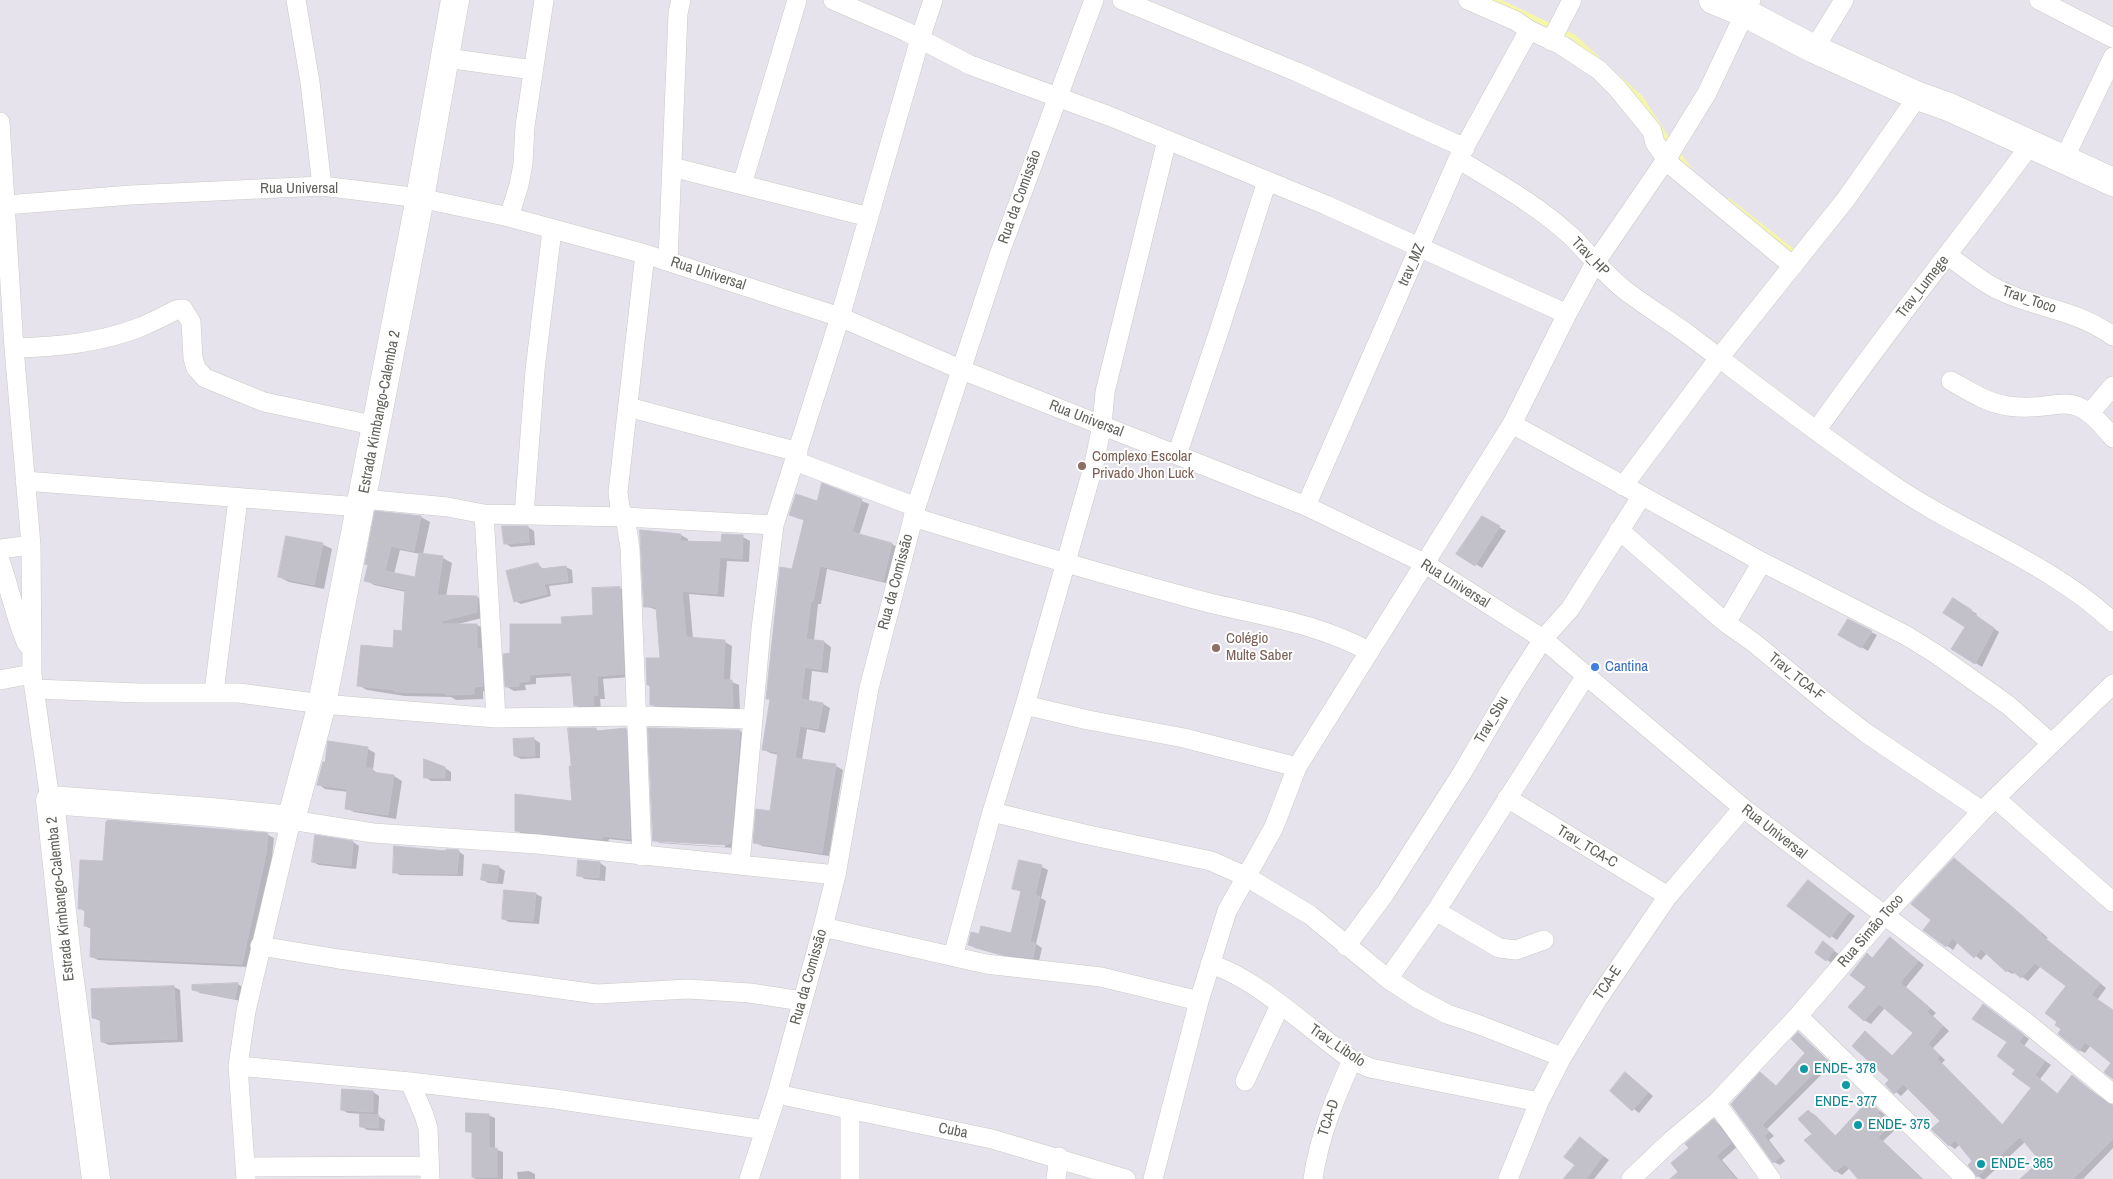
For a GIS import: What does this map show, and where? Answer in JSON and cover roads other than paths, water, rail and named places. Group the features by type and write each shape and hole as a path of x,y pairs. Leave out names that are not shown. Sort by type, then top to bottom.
{"main road":[{"name":"Estrada Kimbango-Calemba 2","path":"96,1179 67,958 50,800 291,820 322,704 377,426 446,58 455,0"},
{"path":"1713,0 1748,6 1814,49 1918,96 1949,107 2113,182"}],"street":[{"path":"296,0 310,82 322,186"},
{"path":"509,217 520,185 525,126 544,0"},
{"path":"668,261 678,13 681,0"},
{"path":"742,185 798,0"},
{"path":"833,0 920,39 970,65 1057,97 1267,181 1420,247 1566,314"},
{"path":"740,864 761,629 774,525 840,317 920,39 934,0"},
{"name":"Rua da Comissão","path":"749,1179 777,1094 824,927 836,875 869,688 914,512 999,255 1094,0"},
{"name":"Trav_HP","path":"1122,0 1297,72 1462,153 1551,219 1572,237 1595,263 1626,291 1720,358 1816,431 1926,507 2042,570 2094,604 2113,622"},
{"path":"1468,0 1516,21 1529,30 1585,59 1617,88 1652,131 1655,143 1672,166 1793,266"},
{"path":"1551,41 1572,0"},
{"path":"1814,49 1844,0"},
{"path":"2039,0 2113,38"},
{"path":"1153,1179 1199,1001 1227,911 1274,827 1297,767 1512,424 1566,314 1595,263 1667,158 1707,94 1748,6"},
{"name":"trav_MZ","path":"1306,506 1462,153 1529,30"},
{"path":"2064,159 2113,57"},
{"path":"446,58 533,70"},
{"path":"1623,486 1720,358 1846,199 1918,96"},
{"path":"0,122 14,348 31,545 33,682 50,800"},
{"path":"952,956 1094,464 1102,425 1105,392 1167,140"},
{"name":"Trav_Lumege","path":"1816,431 1871,354 1948,256 2031,144"},
{"path":"672,167 869,217"},
{"path":"1177,455 1267,181"},
{"name":"Rua Universal","path":"6,205 131,194 322,186 420,198 509,217 646,254 840,317 962,370 1306,506 1424,563 1543,639 1585,677 1743,808 2027,1023 2113,1094"},
{"path":"524,515 534,370 552,230"},
{"path":"642,856 630,548 625,517 620,508 618,492 646,254"},
{"name":"Trav_Toco","path":"1948,256 1998,290 2023,300 2078,316 2113,336"},
{"path":"14,348 60,347 108,338 140,328 176,310 183,309 191,322 193,358 196,368 205,378 264,402 377,426"},
{"path":"1951,381 1985,400 2006,406 2030,408 2064,403 2076,405 2098,419 2113,438"},
{"path":"2090,413 2113,386"},
{"path":"628,407 797,457 914,512 1064,564 1304,625 1350,641 1368,651"},
{"path":"1512,424 1641,497 1762,562 1866,614 1936,654 2008,706 2050,744"},
{"path":"24,481 238,499 448,507 484,514 625,517 774,525"},
{"name":"Trav_Sbu","path":"1346,946 1386,892 1462,773 1510,689 1543,639 1570,609 1641,497"},
{"path":"214,692 238,499"},
{"path":"484,514 496,718"},
{"name":"Trav_TCA-F","path":"1620,530 1726,623 1753,642 1803,685 1866,733 1988,805 2113,902"},
{"path":"0,549 31,545"},
{"path":"0,561 21,631 32,654"},
{"path":"1726,623 1762,562"},
{"path":"1388,979 1436,911 1585,677"},
{"path":"0,680 140,693 239,693 322,704 496,718 637,716 753,719"},
{"name":"Rua Simão Toco","path":"1631,1179 1672,1140 1716,1103 1798,1016 1884,916 1988,805 2113,684"},
{"path":"1025,705 1088,720 1184,738 1297,767"},
{"name":"Trav_TCA-C","path":"1507,798 1668,896"},
{"name":"TCA-E","path":"1508,1179 1539,1102 1562,1057 1597,1000 1668,896 1743,808"},
{"path":"992,812 1211,861 1246,877 1310,915 1388,979 1447,1014 1562,1057"},
{"path":"291,820 373,833 537,844 836,875"},
{"name":"Estrada Kimbango-Calemba 2","path":"246,1173 238,1066 246,1011 260,946 291,820"},
{"path":"1436,911 1499,948 1516,950 1544,940"},
{"path":"824,927 986,964 1101,977 1199,1001"},
{"path":"260,946 340,959 597,994 688,990 750,993 802,1001"},
{"name":"Trav_Libolo","path":"1210,964 1224,969 1280,1005 1352,1060 1370,1068 1539,1102"},
{"path":"1245,1081 1280,1005"},
{"path":"1798,1016 1966,1179"},
{"name":"TCA-D","path":"1313,1179 1323,1135 1335,1098 1352,1060"},
{"path":"238,1066 410,1082 555,1099 765,1130"},
{"path":"246,1173 429,1172 428,1128 410,1082"},
{"name":"Cuba","path":"777,1094 992,1138 1126,1179"},
{"path":"1716,1103 1771,1179"},
{"path":"850,1108 850,1179"},
{"path":"1056,1179 1059,1158"}],"waterway":[{"path":"1496,0 1574,37 1597,58"},
{"path":"1620,79 1641,98 1671,145"},
{"path":"1676,151 1692,173"},
{"path":"1729,201 1791,250"}],"place":[{"name":"Complexo Escolar Privado Jhon Luck","path":"1082,466"},
{"name":"Colégio Multe Saber","path":"1216,648"},
{"name":"Cantina","path":"1595,667"},
{"name":"ENDE- 378","path":"1804,1069"},
{"name":"ENDE- 377","path":"1846,1085"},
{"name":"ENDE- 375","path":"1858,1125"},
{"name":"ENDE- 365","path":"1981,1164"}]}
